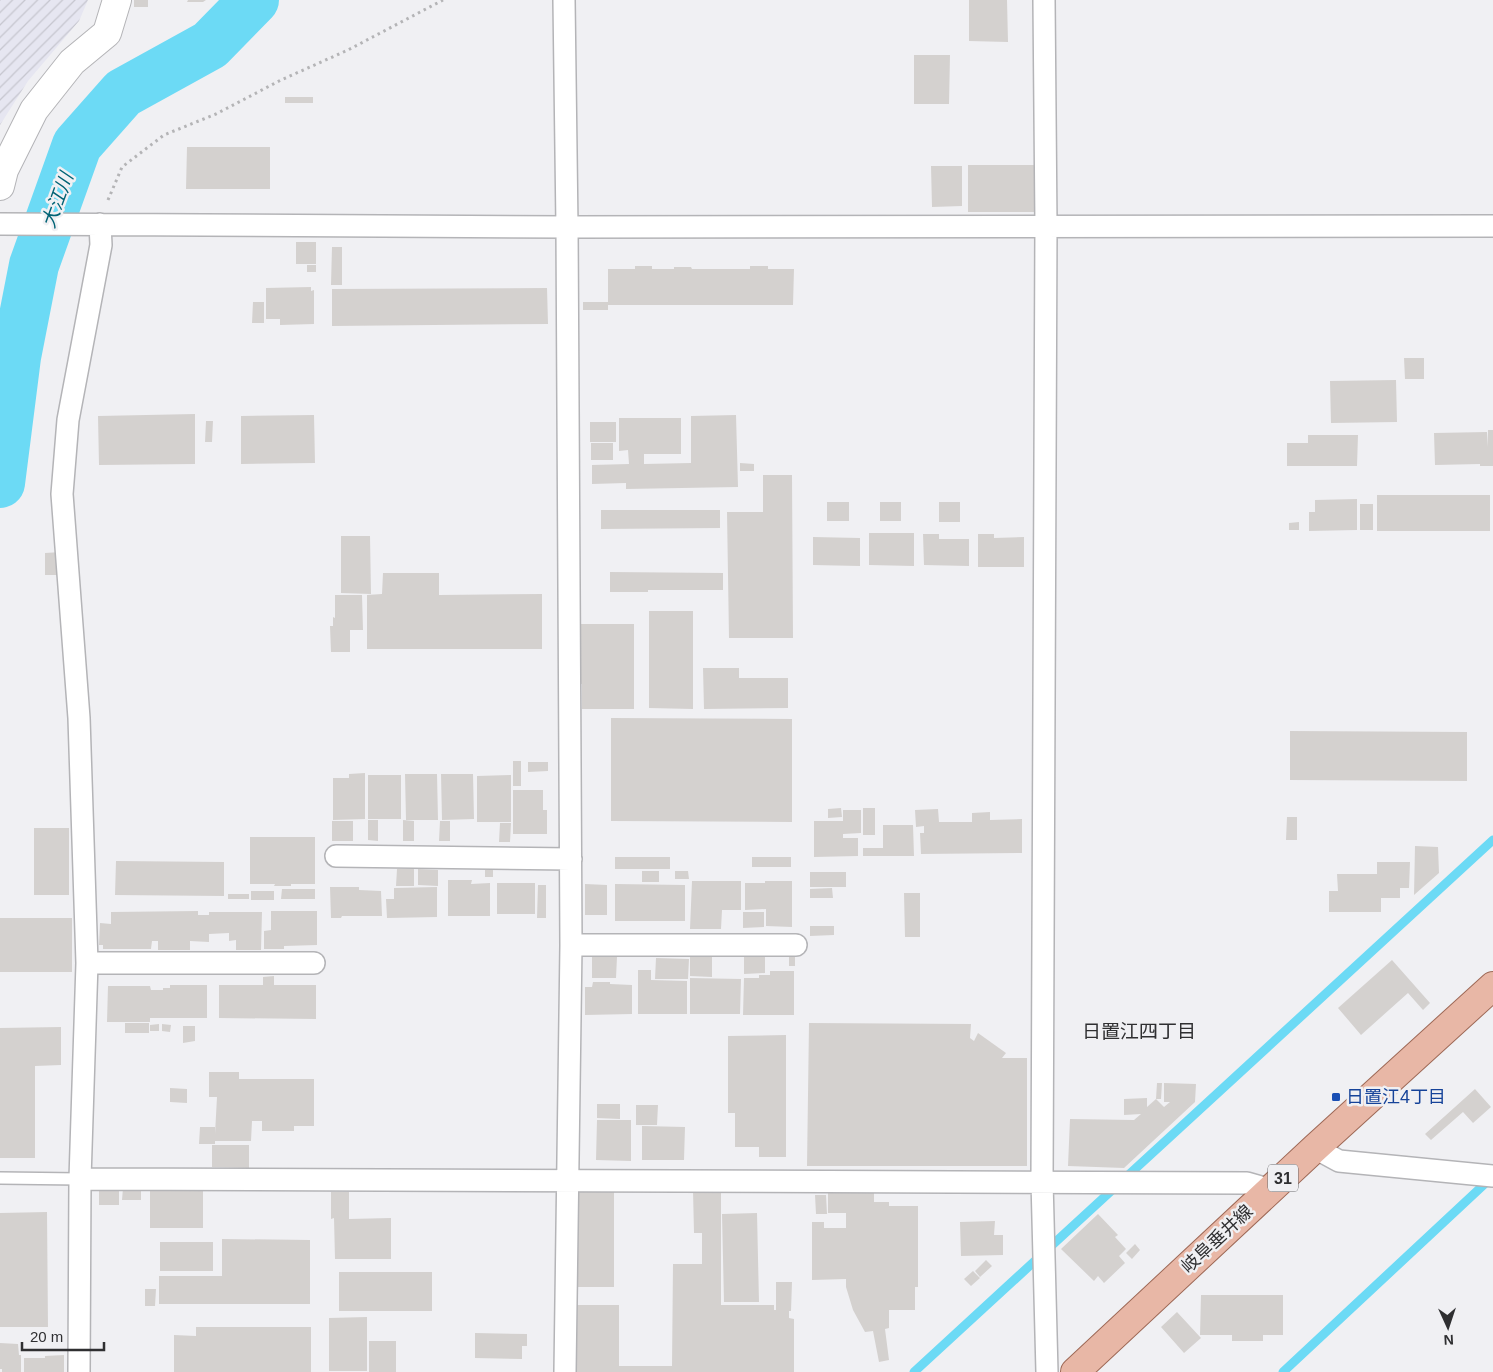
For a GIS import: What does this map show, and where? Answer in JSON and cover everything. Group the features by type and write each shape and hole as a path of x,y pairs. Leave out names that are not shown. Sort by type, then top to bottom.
{"main road":[{"name":"岐阜垂井線","path":"1076,1372 1315,1148 1493,986"}],"street":[{"path":"0,186 4,170 34,110 72,62 107,33 117,0"},
{"path":"564,0 572,945 565,1372"},
{"path":"1044,0 1046,225 1042,1181 1047,1372"},
{"path":"8,224 567,227 1493,226"},
{"path":"79,1372 80,1178 87,964 79,718 62,494 68,420 101,245 92,225"},
{"path":"336,856 571,859"},
{"path":"572,945 796,945"},
{"path":"87,964 314,964"},
{"path":"1315,1148 1338,1161 1493,1176"},
{"path":"80,1178 1247,1183 1271,1190"}],"lane":[{"path":"0,1178 80,1178"}],"path":[{"path":"92,225 109,197 122,167 164,135 216,114 281,80 348,50 443,0"}],"shaded area":[{"path":"0,0 88,0 79,21 28,81 0,125"}],"building":[{"path":"134,0 148,0 148,7 134,7"},
{"path":"188,0 206,0 203,2 187,2"},
{"path":"969,0 1007,0 1008,42 969,41"},
{"path":"914,55 950,55 949,104 914,104"},
{"path":"285,97 313,97 313,103 285,103"},
{"path":"187,147 270,147 270,189 186,189"},
{"path":"968,165 1035,165 1035,212 968,212"},
{"path":"931,166 962,166 962,206 932,207"},
{"path":"296,242 316,242 316,264 296,264"},
{"path":"332,247 342,247 342,285 331,285"},
{"path":"307,265 316,265 316,272 307,272"},
{"path":"635,266 652,266 652,269 691,267 692,269 750,269 750,266 768,266 768,269 794,269 793,305 608,305 608,310 583,310 583,302 608,302 608,269 635,269"},
{"path":"311,287 311,291 314,290 314,324 280,325 280,319 266,319 266,288"},
{"path":"547,288 548,324 332,326 332,289"},
{"path":"253,302 264,302 264,323 252,323"},
{"path":"1404,358 1424,358 1424,379 1405,379"},
{"path":"1396,380 1397,422 1331,423 1330,381"},
{"path":"195,414 195,464 99,465 98,416"},
{"path":"314,415 315,463 241,464 241,416"},
{"path":"736,415 738,487 626,489 626,483 592,484 592,465 629,464 628,450 619,451 619,418 681,418 681,454 644,454 644,464 691,463 691,416"},
{"path":"206,421 213,421 212,442 205,442"},
{"path":"590,422 616,422 616,442 590,442"},
{"path":"1488,430 1493,430 1493,466 1480,466 1480,464 1435,465 1434,433 1487,432 1488,447"},
{"path":"1308,435 1358,435 1357,466 1287,466 1287,443 1308,443"},
{"path":"591,443 613,443 613,460 591,460"},
{"path":"740,463 754,464 754,471 740,471"},
{"path":"763,475 792,475 793,638 729,638 727,512 763,512"},
{"path":"1377,495 1490,495 1490,531 1377,531"},
{"path":"1357,499 1357,530 1309,531 1309,512 1315,512 1315,500"},
{"path":"827,502 849,502 849,521 827,521"},
{"path":"880,502 901,502 901,521 880,521"},
{"path":"939,502 960,502 960,522 939,522"},
{"path":"1360,504 1373,504 1373,530 1360,530"},
{"path":"601,510 720,510 720,528 601,529"},
{"path":"1299,522 1299,530 1289,530 1289,523"},
{"path":"869,533 914,533 914,566 869,565"},
{"path":"923,534 939,534 939,539 969,539 969,566 924,565"},
{"path":"978,534 994,534 994,538 1024,537 1024,567 978,567"},
{"path":"341,536 370,536 371,594 341,593"},
{"path":"813,537 860,538 860,566 813,565"},
{"path":"61,552 61,575 45,575 45,553"},
{"path":"610,572 723,573 723,590 610,592"},
{"path":"383,573 439,573 439,595 542,594 542,649 367,649 367,595 382,594"},
{"path":"335,595 362,595 363,630 350,630 350,652 331,652 330,626 333,626 333,617 335,618"},
{"path":"649,611 693,611 693,709 649,708"},
{"path":"574,624 634,624 634,709 582,709 582,684 574,684"},
{"path":"703,668 739,668 739,678 788,678 788,708 704,709"},
{"path":"611,718 792,719 792,822 611,821"},
{"path":"1290,731 1467,732 1467,781 1290,780"},
{"path":"513,761 521,761 521,786 513,786"},
{"path":"528,762 548,762 548,771 528,772"},
{"path":"365,773 365,819 333,820 333,778 349,778 349,774"},
{"path":"405,774 437,774 438,820 406,820"},
{"path":"441,774 473,774 474,819 442,820"},
{"path":"368,775 401,775 401,819 368,819"},
{"path":"511,775 511,822 477,822 477,776"},
{"path":"513,790 543,790 543,810 547,810 547,834 513,834"},
{"path":"841,808 842,817 828,818 828,809"},
{"path":"863,808 875,808 875,835 863,835"},
{"path":"938,809 939,822 972,822 972,813 990,812 990,820 1022,819 1022,853 921,854 920,833 924,833 924,826 916,827 915,810"},
{"path":"843,810 861,810 861,833 843,834 843,838 858,838 858,856 814,857 814,821 843,821"},
{"path":"1287,817 1297,817 1297,840 1286,840"},
{"path":"368,820 378,820 378,841 368,840"},
{"path":"403,820 414,821 414,841 403,841"},
{"path":"332,821 353,821 353,841 332,841"},
{"path":"440,821 450,821 450,841 439,841"},
{"path":"500,823 511,823 510,842 499,842"},
{"path":"883,825 913,825 914,856 863,856 863,848 883,848"},
{"path":"34,828 69,828 69,895 34,895"},
{"path":"250,837 315,837 315,884 274,886 275,884 250,884"},
{"path":"1415,846 1438,847 1439,873 1414,895"},
{"path":"615,857 670,857 670,869 615,869"},
{"path":"752,857 791,857 791,867 752,867"},
{"path":"116,861 224,862 224,896 115,895"},
{"path":"1377,862 1410,862 1409,888 1400,888 1400,898 1381,898 1381,912 1329,912 1329,891 1338,891 1337,874 1377,874"},
{"path":"397,869 414,869 414,886 396,886"},
{"path":"418,869 438,870 438,886 418,885"},
{"path":"485,870 493,870 493,877 485,877"},
{"path":"642,871 659,871 659,882 642,882"},
{"path":"675,871 688,871 689,879 675,879"},
{"path":"810,872 846,872 846,887 810,887"},
{"path":"448,880 472,880 471,884 490,883 490,916 448,916"},
{"path":"692,881 741,881 741,910 722,910 721,929 690,929"},
{"path":"765,881 792,881 792,927 766,926 766,909 745,910 745,883 765,883"},
{"path":"497,883 535,883 535,914 497,914"},
{"path":"585,884 607,885 607,915 585,915"},
{"path":"615,884 685,885 685,921 615,921"},
{"path":"538,885 546,885 546,918 537,918"},
{"path":"330,887 359,887 359,890 381,891 382,916 342,916 341,918 331,918"},
{"path":"437,887 437,917 387,918 386,899 394,899 394,888"},
{"path":"832,888 833,898 810,898 810,889"},
{"path":"282,889 315,889 315,899 281,899"},
{"path":"251,891 274,891 274,900 251,900"},
{"path":"904,893 920,893 920,937 905,937"},
{"path":"228,894 249,894 249,899 228,899"},
{"path":"198,911 198,915 209,915 209,912 262,912 261,950 236,950 236,940 229,941 229,933 209,934 209,942 190,941 190,950 158,950 158,941 152,941 151,949 103,949 103,945 99,945 100,923 111,924 111,912"},
{"path":"271,911 317,911 317,945 284,946 284,949 264,949 264,931 271,930"},
{"path":"743,912 764,912 764,927 743,928"},
{"path":"0,918 72,918 72,972 0,972"},
{"path":"810,926 834,926 834,935 810,936"},
{"path":"744,956 765,956 765,973 744,974"},
{"path":"592,957 617,957 616,978 592,978"},
{"path":"690,957 712,957 712,977 690,976"},
{"path":"789,957 795,957 795,966 789,966"},
{"path":"656,958 689,959 688,979 655,979"},
{"path":"1392,960 1430,1003 1423,1010 1408,993 1361,1035 1338,1008"},
{"path":"638,970 651,970 651,980 687,981 687,1014 638,1014"},
{"path":"770,971 794,971 794,1015 743,1015 744,978 759,978 759,975 770,975"},
{"path":"274,976 274,985 316,985 316,1019 219,1018 219,985 263,985 263,977"},
{"path":"690,978 741,979 740,1014 690,1014"},
{"path":"593,982 632,985 632,1014 585,1015 585,987 592,987"},
{"path":"170,985 207,985 207,1018 150,1018 150,1022 107,1022 108,986 150,986 151,990 163,990 163,988 170,988"},
{"path":"125,1023 149,1023 149,1033 125,1033"},
{"path":"809,1023 971,1024 970,1038 974,1041 978,1033 1006,1053 1002,1058 1027,1058 1027,1166 807,1166"},
{"path":"159,1024 159,1031 150,1031 150,1025"},
{"path":"162,1024 171,1025 170,1032 162,1031"},
{"path":"183,1026 195,1026 195,1041 183,1043"},
{"path":"61,1027 61,1065 35,1066 35,1158 0,1158 0,1028"},
{"path":"786,1035 786,1157 759,1157 759,1147 735,1147 735,1113 728,1113 728,1036"},
{"path":"209,1072 239,1072 239,1079 314,1079 314,1126 294,1126 294,1131 262,1131 262,1121 252,1121 251,1141 215,1141 215,1144 199,1144 200,1127 215,1127 215,1134 217,1097 209,1097"},
{"path":"1157,1083 1162,1083 1161,1099 1156,1099"},
{"path":"1164,1083 1196,1084 1195,1102 1124,1168 1068,1166 1070,1119 1134,1120 1141,1114 1124,1115 1124,1099 1147,1098 1147,1107 1156,1099 1164,1107 1170,1102 1164,1102"},
{"path":"170,1088 187,1089 187,1103 170,1102"},
{"path":"1475,1089 1491,1107 1473,1123 1463,1112 1431,1140 1425,1134"},
{"path":"597,1104 620,1104 620,1119 597,1118"},
{"path":"636,1105 658,1105 657,1125 636,1125"},
{"path":"597,1120 631,1120 631,1161 596,1160"},
{"path":"642,1126 685,1127 684,1160 642,1160"},
{"path":"212,1145 249,1145 249,1168 212,1167"},
{"path":"123,1188 141,1188 141,1200 122,1200"},
{"path":"150,1188 203,1189 203,1228 150,1228"},
{"path":"99,1190 119,1190 119,1205 99,1205"},
{"path":"573,1190 614,1190 614,1287 573,1287"},
{"path":"693,1190 721,1190 721,1305 774,1305 774,1310 776,1310 776,1282 792,1282 789,1318 794,1319 794,1372 573,1372 573,1305 619,1305 619,1366 672,1366 673,1264 702,1264 702,1233 694,1233"},
{"path":"331,1192 349,1192 349,1219 391,1218 391,1259 335,1259 334,1218 331,1219"},
{"path":"828,1193 874,1193 874,1202 889,1202 889,1206 918,1206 918,1287 915,1287 915,1310 889,1310 889,1328 885,1329 889,1360 879,1362 873,1331 865,1332 853,1310 846,1287 846,1279 812,1280 812,1222 824,1222 824,1228 846,1228 846,1213 828,1213"},
{"path":"815,1195 826,1195 827,1214 816,1214"},
{"path":"47,1212 48,1327 0,1327 0,1213"},
{"path":"757,1213 759,1302 724,1302 722,1214"},
{"path":"1098,1214 1118,1235 1115,1237 1126,1249 1119,1256 1125,1263 1104,1283 1098,1276 1094,1281 1061,1249"},
{"path":"995,1221 994,1235 1003,1235 1003,1255 961,1256 960,1222"},
{"path":"222,1239 310,1240 310,1304 159,1304 159,1276 222,1276"},
{"path":"160,1242 213,1242 213,1271 160,1271"},
{"path":"1135,1244 1140,1250 1132,1259 1126,1253"},
{"path":"986,1260 992,1266 980,1277 975,1271"},
{"path":"973,1271 980,1278 971,1286 964,1279"},
{"path":"339,1272 432,1272 432,1311 339,1311"},
{"path":"145,1289 156,1289 155,1306 145,1306"},
{"path":"1201,1295 1283,1295 1283,1335 1263,1335 1263,1341 1232,1341 1232,1335 1200,1335"},
{"path":"1177,1312 1201,1338 1184,1353 1161,1327"},
{"path":"367,1317 367,1371 329,1371 329,1318"},
{"path":"196,1327 311,1327 311,1372 174,1372 174,1335 196,1336"},
{"path":"475,1333 527,1334 527,1346 522,1346 522,1359 475,1358"},
{"path":"369,1341 396,1341 396,1372 369,1372"},
{"path":"0,1343 18,1344 19,1355 21,1355 21,1372 2,1372 2,1369 0,1369"},
{"path":"64,1355 64,1372 24,1372 24,1358 45,1358 45,1356"}],"waterway":[{"name":"大江川","path":"0,483 16,357 34,265 77,145 123,93 210,45 254,0"},
{"path":"914,1372 1493,840"},
{"path":"1283,1372 1491,1178"}],"place":[{"name":"日置江4丁目","path":"1336,1097"}],"district":[{"name":"日置江四丁目","path":"1139,1031"}]}
